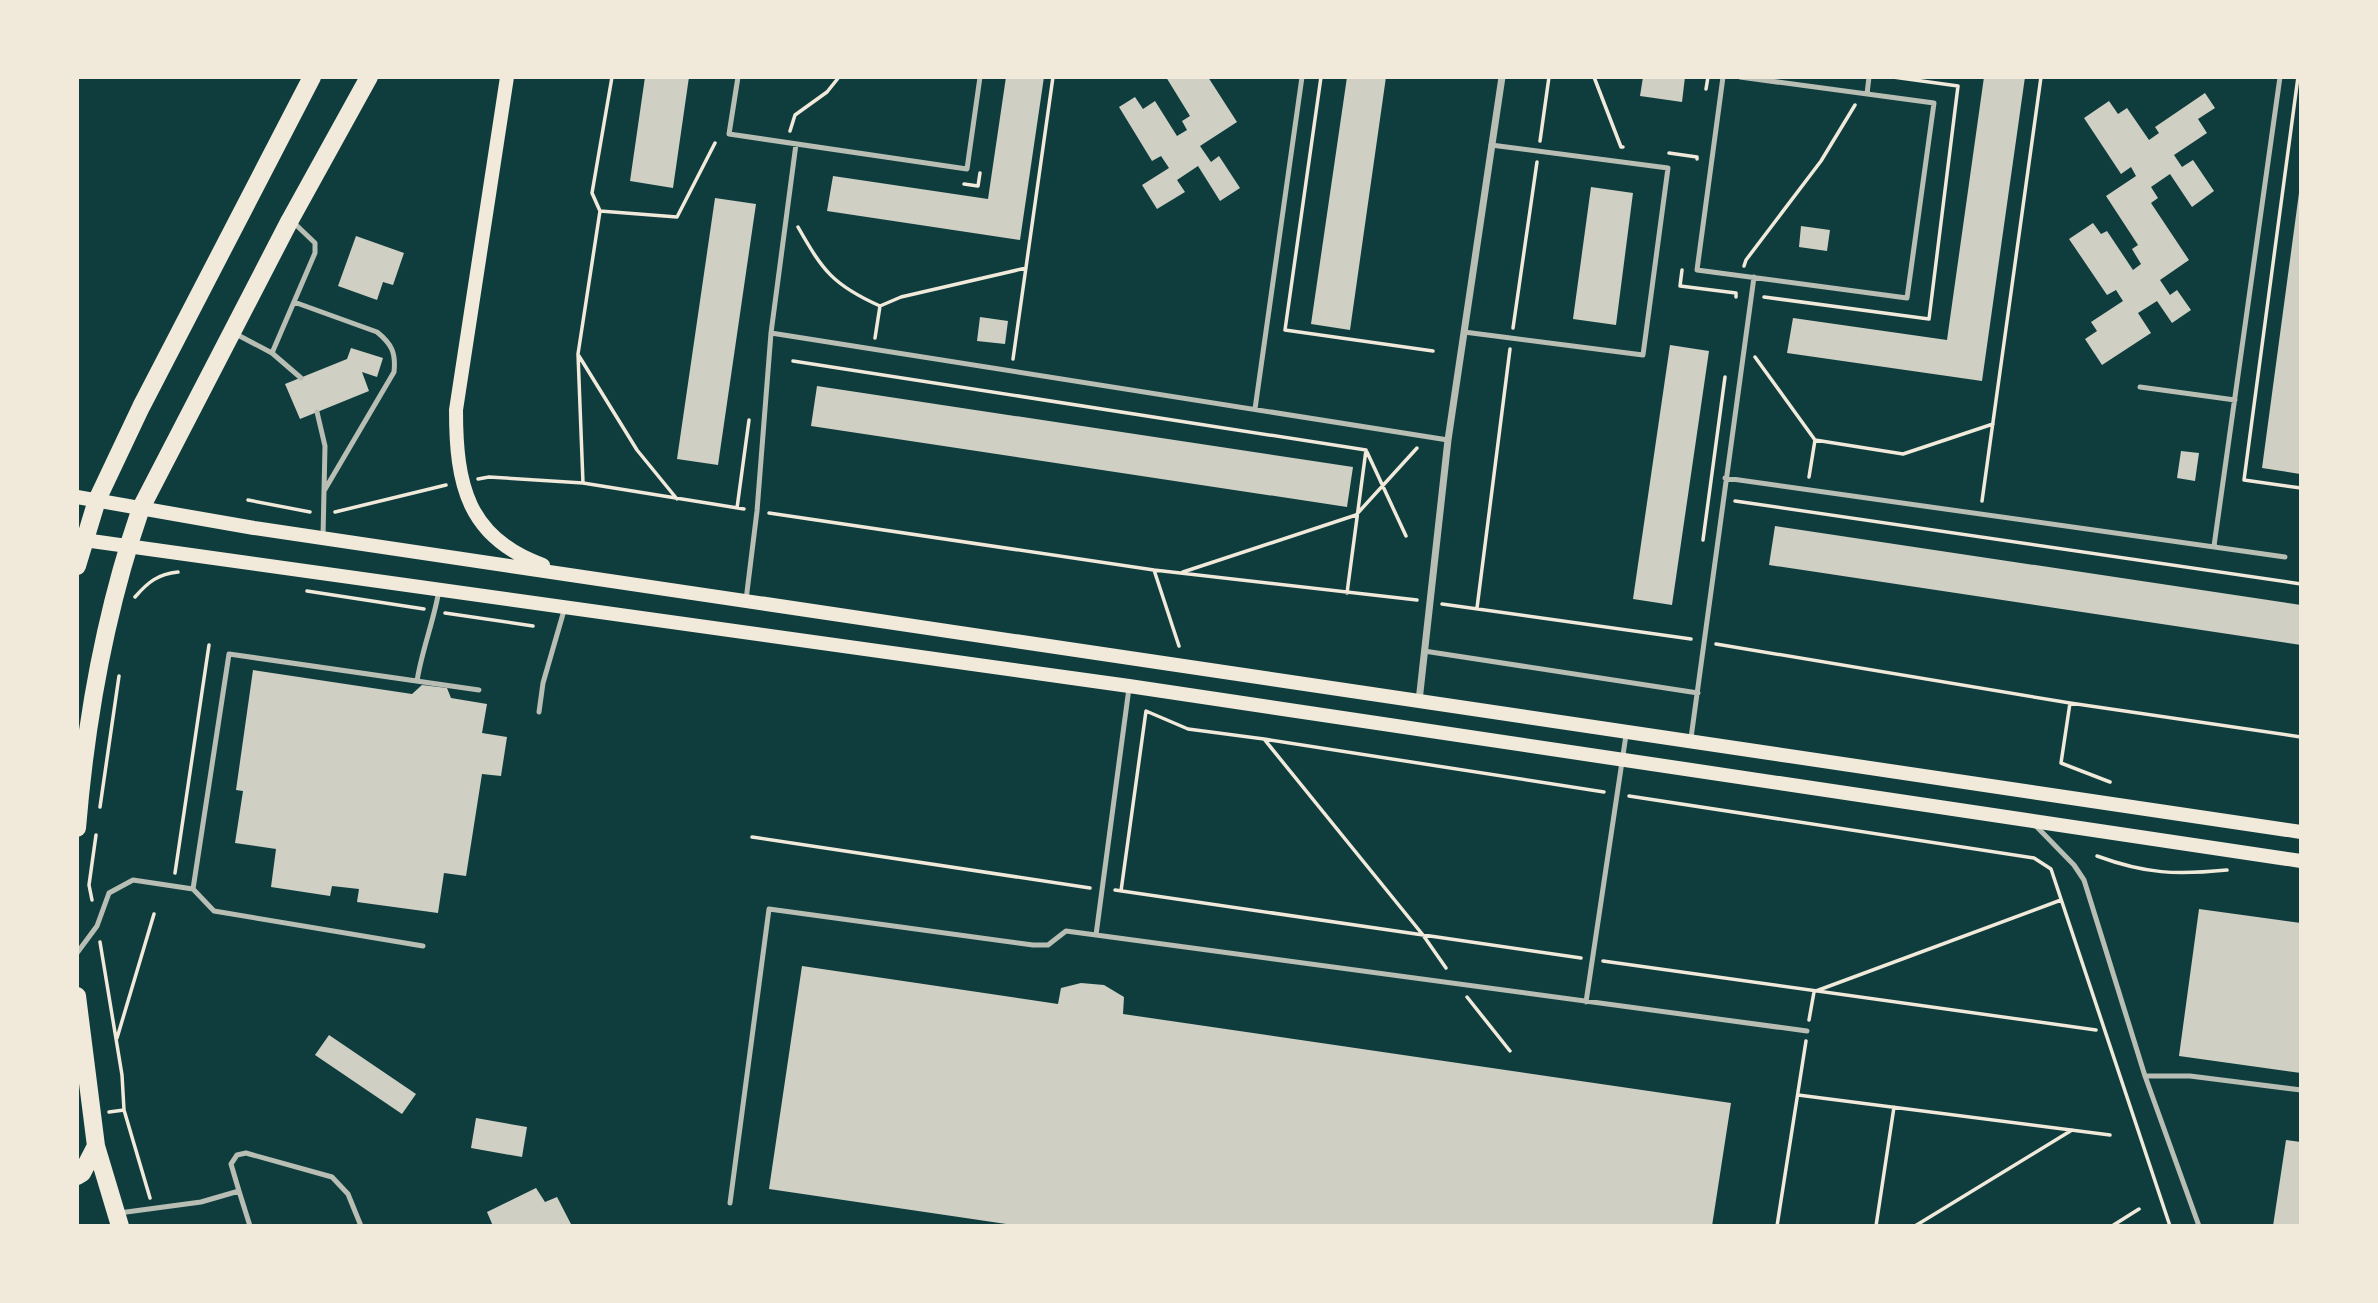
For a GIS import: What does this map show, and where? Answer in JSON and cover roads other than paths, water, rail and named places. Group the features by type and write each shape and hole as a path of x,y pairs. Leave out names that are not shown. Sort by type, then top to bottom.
{"main road":[{"path":"77,566 81,539 141,407 312,77"},
{"path":"77,828 94,688 108,621 141,508 290,220 369,77"},
{"path":"507,77 456,410 456,447 462,482 472,510 491,536 520,557 574,576"},
{"path":"77,497 574,576 2301,832"},
{"path":"81,539 1129,686 2301,861"},
{"path":"77,996 96,1146 118,1220"},
{"path":"77,1176 82,1173 96,1146"}],"street":[{"path":"1419,702 1448,440 1502,77"}],"lane":[{"path":"737,77 729,134 967,169 981,77"},
{"path":"1255,409 1302,77"},
{"path":"1723,77 1697,270 1908,298 1934,103 1740,77"},
{"path":"1867,94 1869,77"},
{"path":"2214,547 2280,77"},
{"path":"746,601 757,511 772,333 796,144"},
{"path":"1464,332 1643,355 1668,168 1492,145"},
{"path":"272,354 315,253 315,243 290,220"},
{"path":"1691,742 1754,277"},
{"path":"294,302 377,332 388,341 396,355 394,372 324,491"},
{"path":"232,332 272,354 301,378"},
{"path":"772,333 1448,440"},
{"path":"2140,387 2235,400"},
{"path":"317,412 325,446 323,538"},
{"path":"1725,478 2285,557"},
{"path":"416,681 422,650 434,619 439,590"},
{"path":"539,712 543,683 565,607"},
{"path":"1424,651 1698,693"},
{"path":"193,889 229,654 479,690"},
{"path":"1096,935 1129,686"},
{"path":"1586,1002 1626,732"},
{"path":"2032,822 2074,865 2084,880 2146,1076 2199,1226"},
{"path":"77,953 97,926 109,893 134,880 193,889 214,911 423,946"},
{"path":"730,1203 769,909 1033,945 1048,945 1066,932 1096,935 1807,1031"},
{"path":"2146,1076 2190,1076 2301,1090"},
{"path":"250,1226 231,1164 237,1155 246,1153 331,1177 348,1194 361,1226"},
{"path":"118,1220 239,1192"}]}
